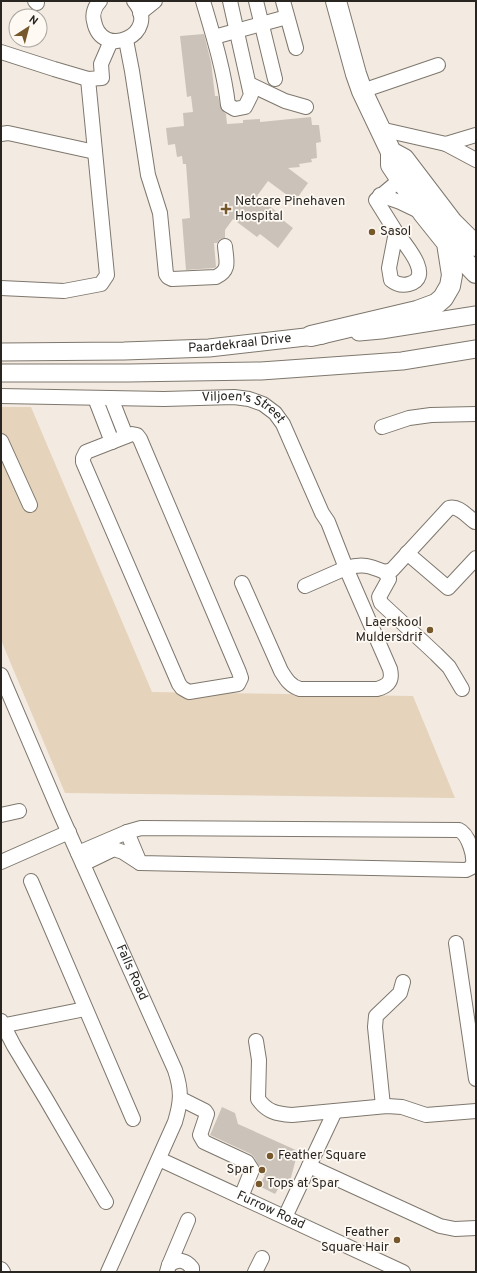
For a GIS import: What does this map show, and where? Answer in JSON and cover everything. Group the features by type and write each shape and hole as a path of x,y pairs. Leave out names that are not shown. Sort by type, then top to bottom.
{"highway":[{"path":"336,1 362,91 391,152 404,159 406,175 423,213 447,243 476,273"},
{"path":"406,175 476,246"},
{"path":"311,336 417,311 436,304 443,298 450,286 452,275 447,243"}],"main road":[{"name":"Paardekraal Drive","path":"1,352 124,351 209,348 311,336 381,330 476,315"},
{"name":"Paardekraal Drive","path":"1,374 260,371 402,361 473,350"}],"street":[{"path":"88,1 95,26 99,33 104,38 118,42 126,40 136,32 139,26 137,7 155,1"},
{"path":"93,18 94,11 100,1"},
{"path":"202,1 214,37 228,105 236,109 245,107 251,95 238,31 230,1"},
{"path":"256,1 275,80"},
{"path":"283,1 296,48"},
{"path":"214,37 287,17"},
{"path":"126,40 148,174 160,213 166,274 172,279 216,277 225,271 227,266 225,246"},
{"path":"1,52 88,78 102,78 101,64 111,41"},
{"path":"362,91 438,65"},
{"path":"1,288 64,291 97,285 104,281 107,275 88,78"},
{"path":"249,84 285,101 306,107"},
{"path":"380,129 446,144 476,160"},
{"path":"1,134 8,133 95,152"},
{"path":"446,144 476,135"},
{"path":"396,232 376,200 380,195 406,175"},
{"path":"380,195 400,202 423,213"},
{"name":"Viljoen's Street","path":"1,396 164,399 234,397 249,399 263,404 275,413 283,424 322,513 351,566 392,675 388,684 377,689 300,688 290,684 281,671 242,584"},
{"path":"94,398 112,442"},
{"path":"111,398 126,436"},
{"path":"382,427 409,418 432,415 476,414"},
{"path":"132,434 137,435 140,438 239,672 241,678 238,684 189,692 178,684 83,462 86,452 126,436 132,434"},
{"path":"1,441 30,505"},
{"path":"305,586 351,566 364,564 385,572 392,570 449,508 457,508 475,521"},
{"path":"407,553 448,588 476,558"},
{"path":"385,572 389,579 379,598 381,603 449,667 462,688"},
{"name":"Falls Road","path":"1,675 180,1084 181,1099 175,1122 108,1272"},
{"path":"1,815 19,811"},
{"path":"80,858 99,850 127,832 141,828 459,830 466,836 474,861 472,867 466,870 140,863 123,852 116,850 99,850"},
{"path":"1,862 69,832"},
{"path":"127,832 140,863"},
{"path":"31,881 133,1119"},
{"path":"456,943 476,1079"},
{"path":"383,1106 375,1027 376,1016 400,993 403,982"},
{"path":"85,1008 2,1024 106,1202"},
{"path":"256,1041 259,1060 258,1099 268,1110 277,1114 292,1115 383,1106 402,1107 426,1115 476,1111"},
{"path":"181,1099 205,1111 207,1114 200,1135 204,1142 247,1162 250,1166 252,1170 241,1197"},
{"path":"285,1217 335,1111"},
{"name":"Furrow Road","path":"159,1159 403,1272"},
{"path":"309,1166 440,1226 455,1230 476,1228"},
{"path":"168,1268 188,1220"},
{"path":"256,1272 262,1258"},
{"path":"168,1268 174,1261 180,1260 188,1263 192,1268 192,1272"}],"shaded area":[{"path":"1,407 31,407 152,692 413,696 455,798 65,793 1,640"}],"building":[{"path":"204,34 211,62 215,96 218,96 221,109 226,114 227,124 243,123 243,120 260,119 260,122 311,117 312,125 319,125 321,142 316,143 317,158 311,159 312,162 299,164 300,167 288,168 308,183 295,201 268,181 257,196 277,212 275,214 293,228 278,248 260,234 257,237 233,219 225,230 225,238 220,239 217,243 214,243 216,267 186,270 182,219 190,218 186,164 183,164 182,156 177,157 175,144 168,145 166,128 184,126 183,113 193,112 191,96 187,97 180,36"},
{"name":"Feather Square","path":"222,1107 235,1113 238,1124 298,1151 289,1185 282,1182 275,1194 259,1186 265,1175 260,1173 259,1166 254,1157 251,1154 210,1135"}],"place":[{"name":"Netcare Pinehaven Hospital","path":"226,209"},
{"name":"Sasol","path":"372,232"},
{"name":"Laerskool Muldersdrif","path":"430,630"},
{"name":"Feather Square","path":"270,1156"},
{"name":"Spar","path":"262,1170"},
{"name":"Tops at Spar","path":"259,1184"},
{"name":"Feather Square Hair","path":"397,1240"}]}
